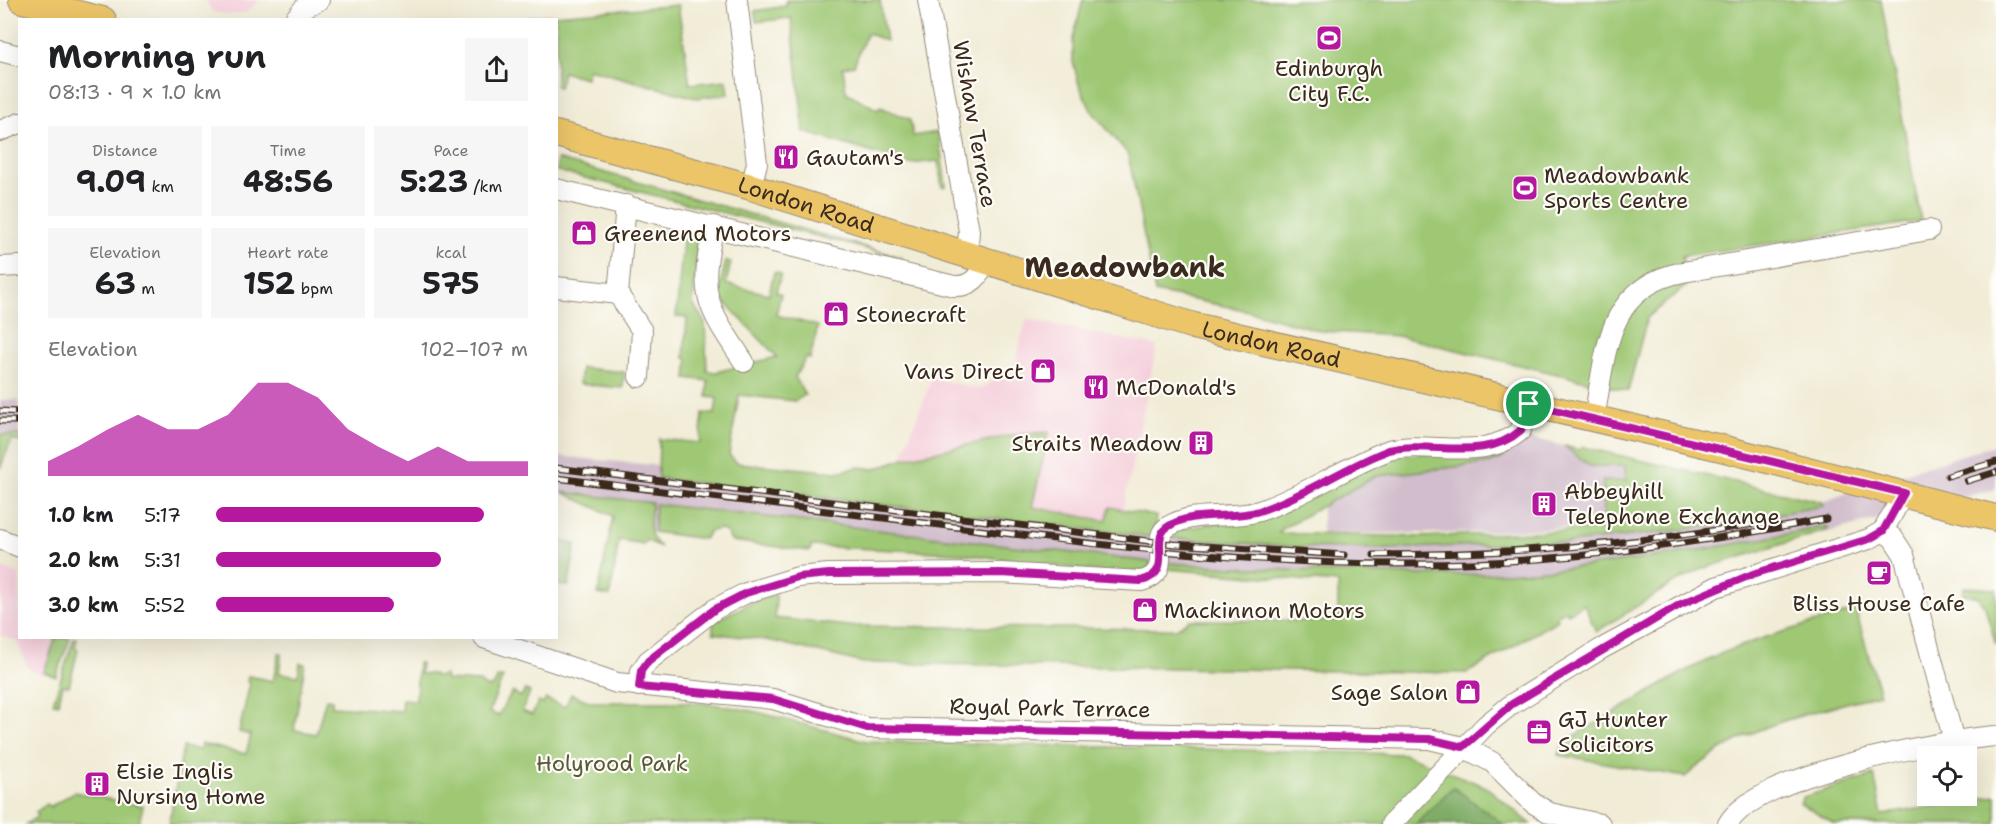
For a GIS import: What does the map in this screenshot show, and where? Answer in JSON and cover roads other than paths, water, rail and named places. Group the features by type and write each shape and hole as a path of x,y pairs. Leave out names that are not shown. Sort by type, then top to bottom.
{"main road":[{"path":"22,0 96,18"},
{"name":"London Road","path":"558,135 751,188 1194,326 1904,493 1939,505 1996,518"}],"street":[{"path":"296,18 304,7 319,0"},
{"path":"737,0 757,163 751,188"},
{"name":"Wishaw Terrace","path":"928,0 975,259"},
{"path":"0,51 18,56"},
{"path":"0,131 18,124"},
{"path":"558,189 954,286 972,282 980,272 975,259"},
{"path":"626,205 618,294 642,331 639,377"},
{"path":"714,226 705,281 706,297 725,334 744,362"},
{"path":"1594,419 1612,332 1623,306 1651,281 1683,272 1929,230"},
{"path":"0,267 18,266"},
{"path":"558,288 618,294"},
{"path":"639,687 645,664 688,629 730,601 781,581 829,574 1001,573 1146,580 1159,568 1161,536 1170,525 1187,520 1233,516 1265,509 1389,450 1405,447 1469,449 1492,445 1521,430 1529,404"},
{"path":"1391,824 1463,747 1512,704 1681,604 1725,584 1869,539 1883,531 1904,493"},
{"path":"1883,531 1893,538 1904,555 1954,741"},
{"path":"0,539 18,546"},
{"name":"Royal Park Terrace","path":"486,639 617,683 773,699 867,728 1429,739 1463,747 1492,762 1533,803 1550,813 1600,824"},
{"path":"1728,824 1734,814 1745,806 1797,780 1837,768 1954,741 1996,736"}],"railway":[{"path":"0,411 18,412"},
{"path":"0,421 18,421"},
{"path":"1948,476 1996,462"},
{"path":"558,468 1173,544 1344,555"},
{"path":"1967,481 1996,472"},
{"path":"558,478 1111,546 1231,557 1351,563 1464,563 1568,557 1672,545 1826,519"},
{"path":"1374,555 1517,551 1659,538 1753,524"}],"place":[{"name":"Edinburgh City F.C.","path":"1329,38"},
{"name":"Gautam's","path":"786,157"},
{"name":"Meadowbank Sports Centre","path":"1525,188"},
{"name":"Greenend Motors","path":"584,233"},
{"name":"Stonecraft","path":"836,314"},
{"name":"Vans Direct","path":"1043,371"},
{"name":"McDonald's","path":"1096,387"},
{"name":"Straits Meadow","path":"1201,443"},
{"name":"Abbeyhill Telephone Exchange","path":"1544,504"},
{"name":"Bliss House Cafe","path":"1879,573"},
{"name":"Mackinnon Motors","path":"1145,610"},
{"name":"Sage Salon","path":"1468,692"},
{"name":"GJ Hunter Solicitors","path":"1539,732"},
{"name":"Elsie Inglis Nursing Home","path":"97,784"}],"district":[{"name":"Meadowbank","path":"1125,267"}],"park label":[{"name":"Holyrood Park","path":"612,763"}]}
